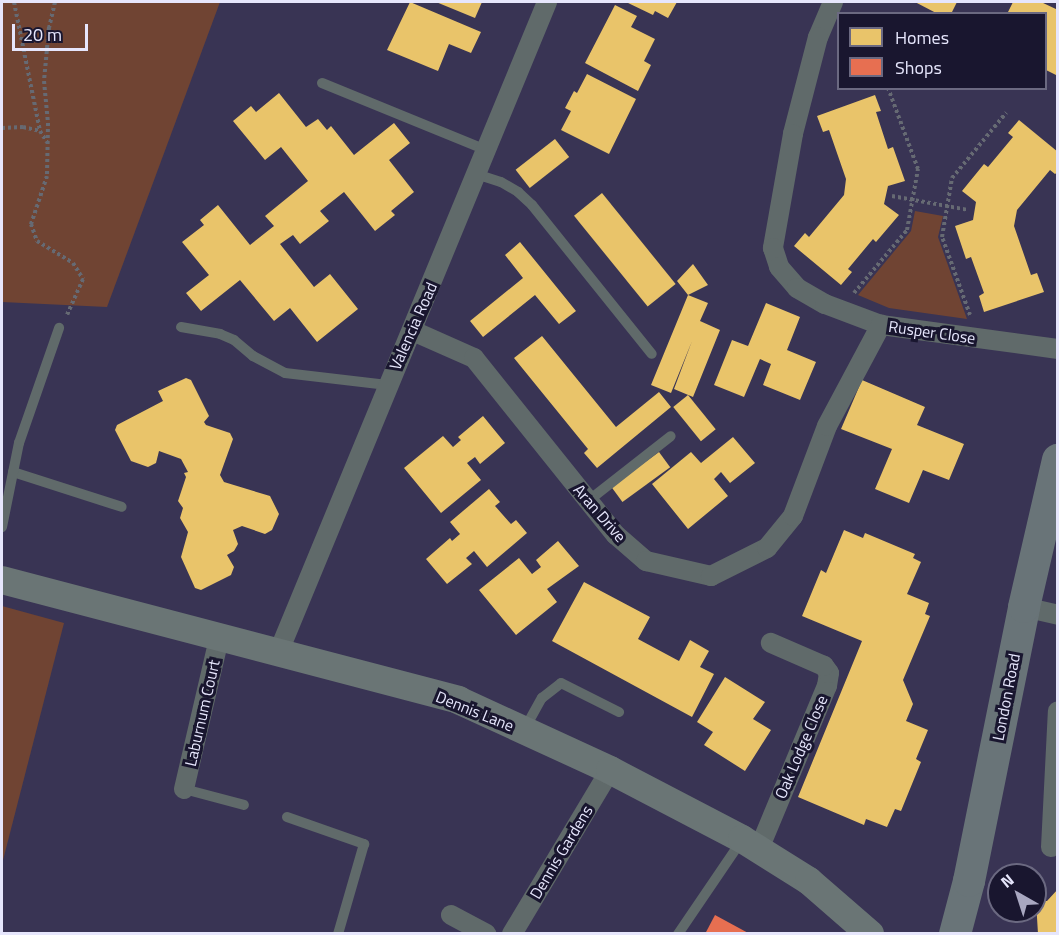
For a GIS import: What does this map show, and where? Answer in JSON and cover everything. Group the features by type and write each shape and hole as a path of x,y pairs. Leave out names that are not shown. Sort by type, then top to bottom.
{"main road":[{"name":"London Road","path":"955,933 969,881 1023,607 1058,460"}],"street":[{"name":"Valencia Road","path":"279,651 547,2"},
{"name":"Rusper Close","path":"833,2 818,37 793,134 773,248 778,267 796,288 881,325 1058,349"},
{"name":"Aran Drive","path":"412,331 474,358 616,535 646,561 711,576 767,548 793,516 826,426 881,325"},
{"name":"Dennis Lane","path":"2,580 219,638 279,651 458,700 610,770 751,844 809,881 870,933"},
{"path":"1023,607 1058,615"},
{"name":"Laburnum Court","path":"184,789 219,638"},
{"name":"Oak Lodge Close","path":"751,844 827,686 830,673 824,666 771,643"},
{"path":"1054,847 1058,711"},
{"name":"Dennis Gardens","path":"512,933 610,770"},
{"path":"451,915 486,933"}],"lane":[{"path":"322,83 486,150"},
{"path":"476,174 501,182 518,192 532,205 652,354"},
{"path":"180,327 220,334 234,340 253,356 285,373 387,385"},
{"path":"2,527 19,443 59,328"},
{"path":"588,501 671,436"},
{"path":"13,472 122,507"},
{"path":"524,730 542,698 561,684 619,712"},
{"path":"184,789 244,805"},
{"path":"287,817 364,844 338,933"},
{"path":"678,933 751,844"}],"path":[{"path":"14,2 40,131 47,142"},
{"path":"55,2 49,27 44,81 48,123 47,176 31,224 37,241 73,263 83,279 73,305 59,328"},
{"path":"840,309 907,230 918,169 889,90"},
{"path":"978,338 942,237 952,178 1006,113"},
{"path":"2,128 22,127 40,131"},
{"path":"892,196 968,210"}],"shaded area":[{"path":"2,2 220,2 107,307 2,302"},
{"path":"915,211 943,216 938,237 967,319 889,308 858,295 911,231"},
{"path":"2,606 64,623 2,864"}],"building: Homes":[{"path":"410,2 481,32 471,53 449,44 438,71 387,50"},
{"path":"436,2 482,2 475,18"},
{"path":"626,2 677,2 668,18 655,11 653,15"},
{"path":"915,2 957,2 952,12 934,12"},
{"path":"1013,2 1041,2 1058,10 1058,76 1047,70 1047,12 1008,12"},
{"path":"615,5 637,16 631,27 655,39 644,61 651,65 638,91 585,63"},
{"path":"587,74 636,99 609,154 561,130 571,111 565,108 574,91 577,93"},
{"path":"279,93 306,127 318,119 327,130 331,126 354,155 394,123 410,143 389,160 414,192 391,211 395,215 375,231 344,192 320,211 329,221 300,244 293,235 280,244 314,287 330,274 358,309 317,342 290,308 274,321 240,280 201,311 186,293 209,275 182,242 204,225 200,220 218,205 250,245 274,226 265,216 308,181 281,147 265,160 233,121 251,106 256,112"},
{"path":"875,95 881,111 876,112 888,149 893,147 905,181 888,186 884,204 899,215 876,242 873,239 848,269 852,272 841,285 794,246 805,233 809,237 844,195 846,179 829,130 823,132 817,116"},
{"path":"1019,120 1058,152 1058,172 1055,174 1050,170 1017,210 1014,226 1031,275 1037,273 1044,292 984,312 979,296 984,293 971,257 966,259 955,226 973,220 976,202 962,191 984,164 988,167 1013,137 1008,133"},
{"path":"555,139 569,157 530,188 516,170"},
{"path":"602,193 676,284 648,307 574,216"},
{"path":"520,242 576,311 559,324 535,295 483,337 470,321 523,278 505,255"},
{"path":"693,264 708,285 688,295 677,281"},
{"path":"688,295 708,303 700,321 720,330 693,397 674,389 692,341 671,393 651,385"},
{"path":"766,303 800,317 787,350 816,362 800,400 763,385 771,364 760,359 744,397 714,385 732,340 748,346"},
{"path":"542,336 616,427 659,392 671,407 597,468 584,453 588,449 514,358"},
{"path":"186,378 191,380 209,416 204,422 206,425 230,433 233,439 220,475 224,482 270,496 279,514 272,530 265,534 242,526 233,530 238,544 234,551 227,555 234,567 231,575 201,590 195,588 181,557 188,532 180,518 183,508 178,501 186,477 184,473 188,472 181,459 159,451 156,463 148,467 131,461 115,430 117,425 163,401 158,391"},
{"path":"862,380 925,407 917,425 964,444 949,480 923,470 909,503 875,489 892,449 841,429"},
{"path":"688,395 716,429 701,441 673,407"},
{"path":"483,416 505,443 480,464 475,457 467,463 481,480 441,513 404,468 443,436 453,447 461,440 458,437"},
{"path":"733,437 755,463 730,483 721,472 714,479 728,496 688,529 652,484 691,452 701,463"},
{"path":"659,452 670,467 622,502 611,487"},
{"path":"489,489 500,502 495,506 511,524 516,520 527,533 487,567 474,551 466,558 472,564 447,584 426,559 450,538 452,541 460,534 450,522"},
{"path":"844,530 863,538 865,533 915,554 913,558 921,562 907,594 929,603 925,614 930,616 903,680 913,704 906,721 928,730 916,759 921,762 901,811 895,809 887,827 866,819 864,825 798,797 862,641 802,616 821,570 826,573"},
{"path":"558,541 579,566 547,589 557,602 516,635 479,590 519,558 532,574 541,567 536,560"},
{"path":"584,582 650,617 638,639 679,661 690,640 709,651 700,667 714,674 692,717 552,641"},
{"path":"725,677 765,702 753,719 771,730 745,771 704,745 713,732 697,722"},
{"path":"1058,889 1058,934 1038,934 1037,923 1047,923 1047,901"}],"building: Shops":[{"path":"715,915 750,934 705,934"}]}
